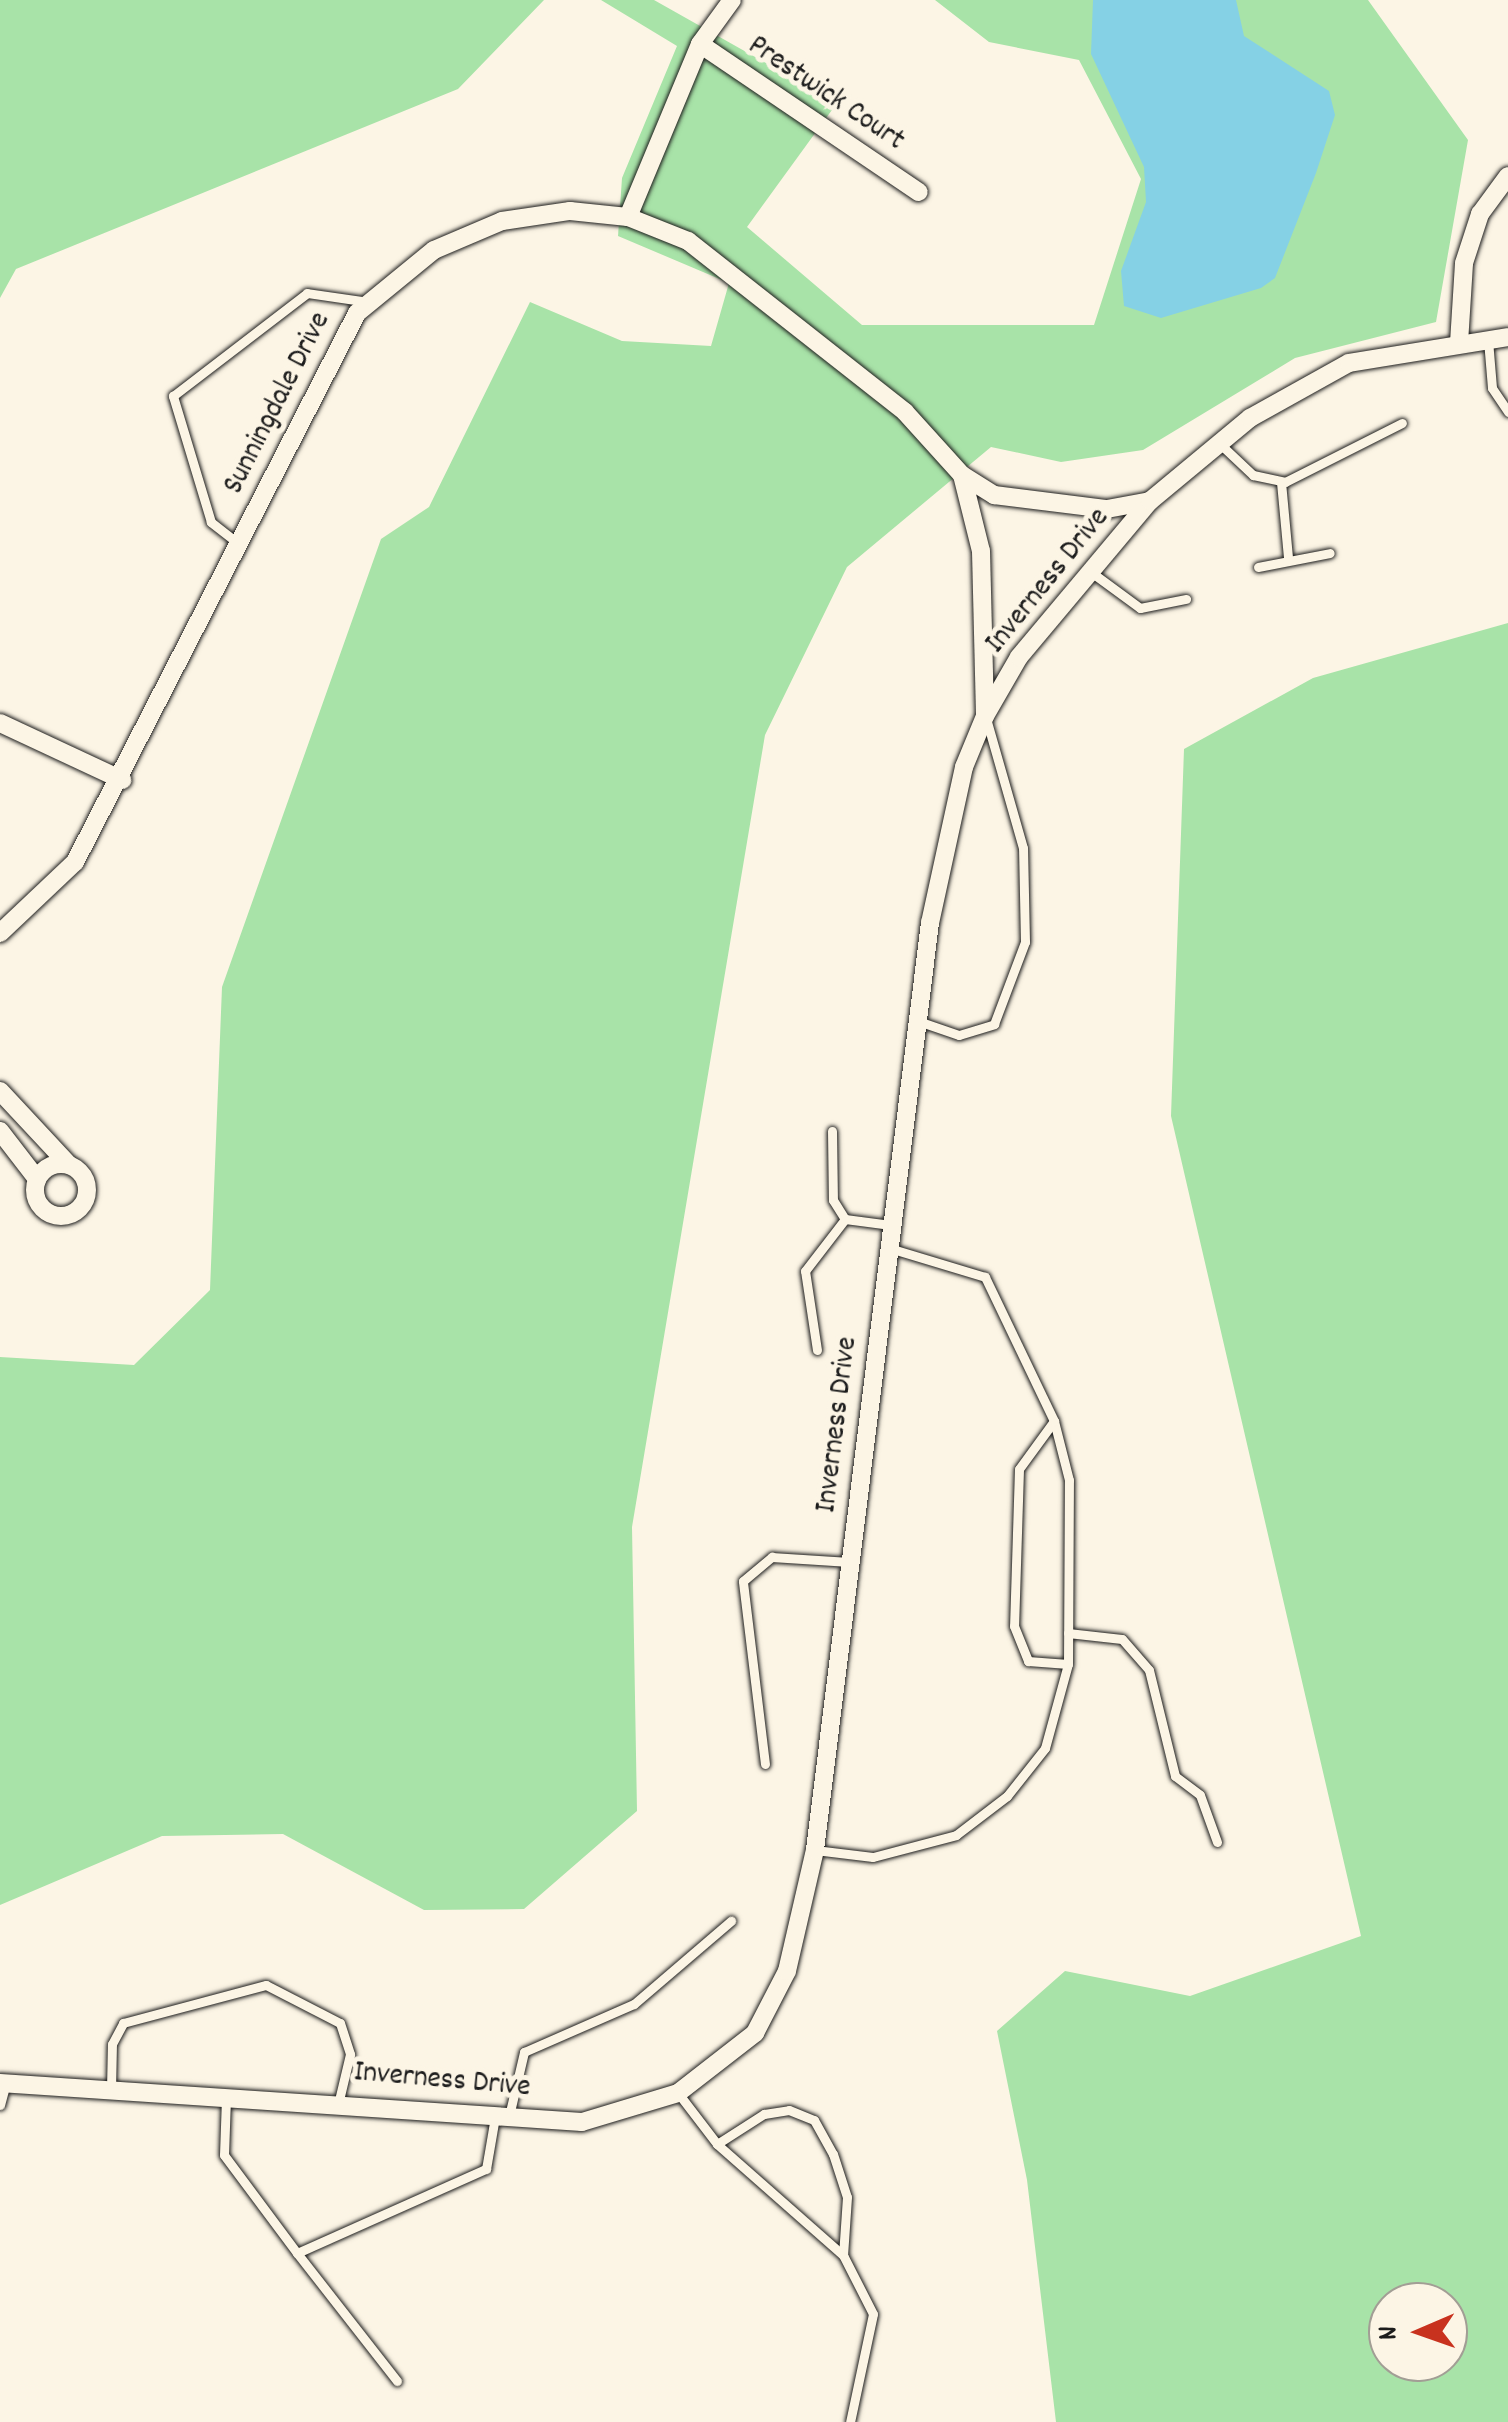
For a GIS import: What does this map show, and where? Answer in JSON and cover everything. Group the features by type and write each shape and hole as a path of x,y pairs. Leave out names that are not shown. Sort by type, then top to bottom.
{"street":[{"path":"628,217 700,44 732,0"},
{"name":"Prestwick Court","path":"700,44 919,192"},
{"path":"1459,342 1464,263 1480,214 1508,176"},
{"name":"Sunningdale Drive","path":"0,933 75,862 122,780 239,544 369,302 476,229 570,211 628,217 688,241 802,324 962,475 994,495 1107,509 1150,501"},
{"name":"Inverness Drive","path":"3,2083 226,2098 339,2100 582,2122 678,2094 755,2033 787,1971 815,1850 918,1021 964,767 986,716 1019,657 1090,571 1150,501 1219,443 1349,363 1508,337"},
{"path":"962,475 981,550 986,716"},
{"path":"0,724 122,780"},
{"path":"0,1091 28,1120 68,1164 88,1190 67,1216 38,1202 37,1179 4,1135 28,1120"},
{"path":"37,1179 68,1164"}],"lane":[{"path":"239,544 210,522 172,396 307,293 369,302"},
{"path":"1488,339 1492,388 1508,412"},
{"path":"1219,443 1253,475 1281,482 1402,424"},
{"path":"1281,482 1288,558"},
{"path":"1258,567 1288,558 1330,553"},
{"path":"1090,571 1140,608 1186,599"},
{"path":"918,1021 959,1035 994,1024 1026,942 1023,848 986,716"},
{"path":"832,1131 832,1200 845,1219 891,1225"},
{"path":"817,1350 805,1271 845,1219"},
{"path":"815,1850 872,1857 956,1836 1007,1796 1045,1748 1068,1664 1069,1480 1054,1422 985,1277 888,1248"},
{"path":"1054,1422 1019,1469 1014,1626 1028,1661 1068,1664"},
{"path":"764,1764 742,1582 772,1556 849,1562"},
{"path":"1068,1633 1122,1639 1149,1670 1174,1776 1200,1795 1217,1842"},
{"path":"297,2253 486,2169 524,2052 634,2004 730,1921"},
{"path":"111,2090 112,2044 123,2023 266,1984 340,2023 350,2054 339,2100"},
{"path":"0,2105 3,2083"},
{"path":"678,2094 717,2144 843,2254 873,2314 850,2422"},
{"path":"226,2098 224,2155 397,2381"},
{"path":"717,2144 764,2114 789,2110 814,2120 847,2197 843,2254"}],"green space":[{"path":"0,0 544,0 458,89 16,269 0,298"},
{"path":"601,0 654,0 837,103 747,227 862,325 1094,325 1141,179 1079,60 989,42 935,0 1368,0 1468,140 1436,322 1295,358 1143,450 1061,462 991,447 847,567 765,735 632,1527 637,1811 524,1909 424,1910 283,1834 162,1836 0,1905 0,1357 134,1365 210,1290 222,987 381,539 429,507 530,302 622,341 711,346 729,283 618,236 622,178 677,46"},
{"path":"1508,623 1508,2422 1056,2422 1027,2180 997,2031 1065,1971 1190,1996 1361,1936 1171,1116 1184,749 1313,678"}],"water":[{"path":"1093,0 1236,0 1244,36 1329,91 1335,115 1316,173 1275,278 1261,288 1161,318 1124,306 1121,271 1146,202 1144,167 1091,54"}]}
